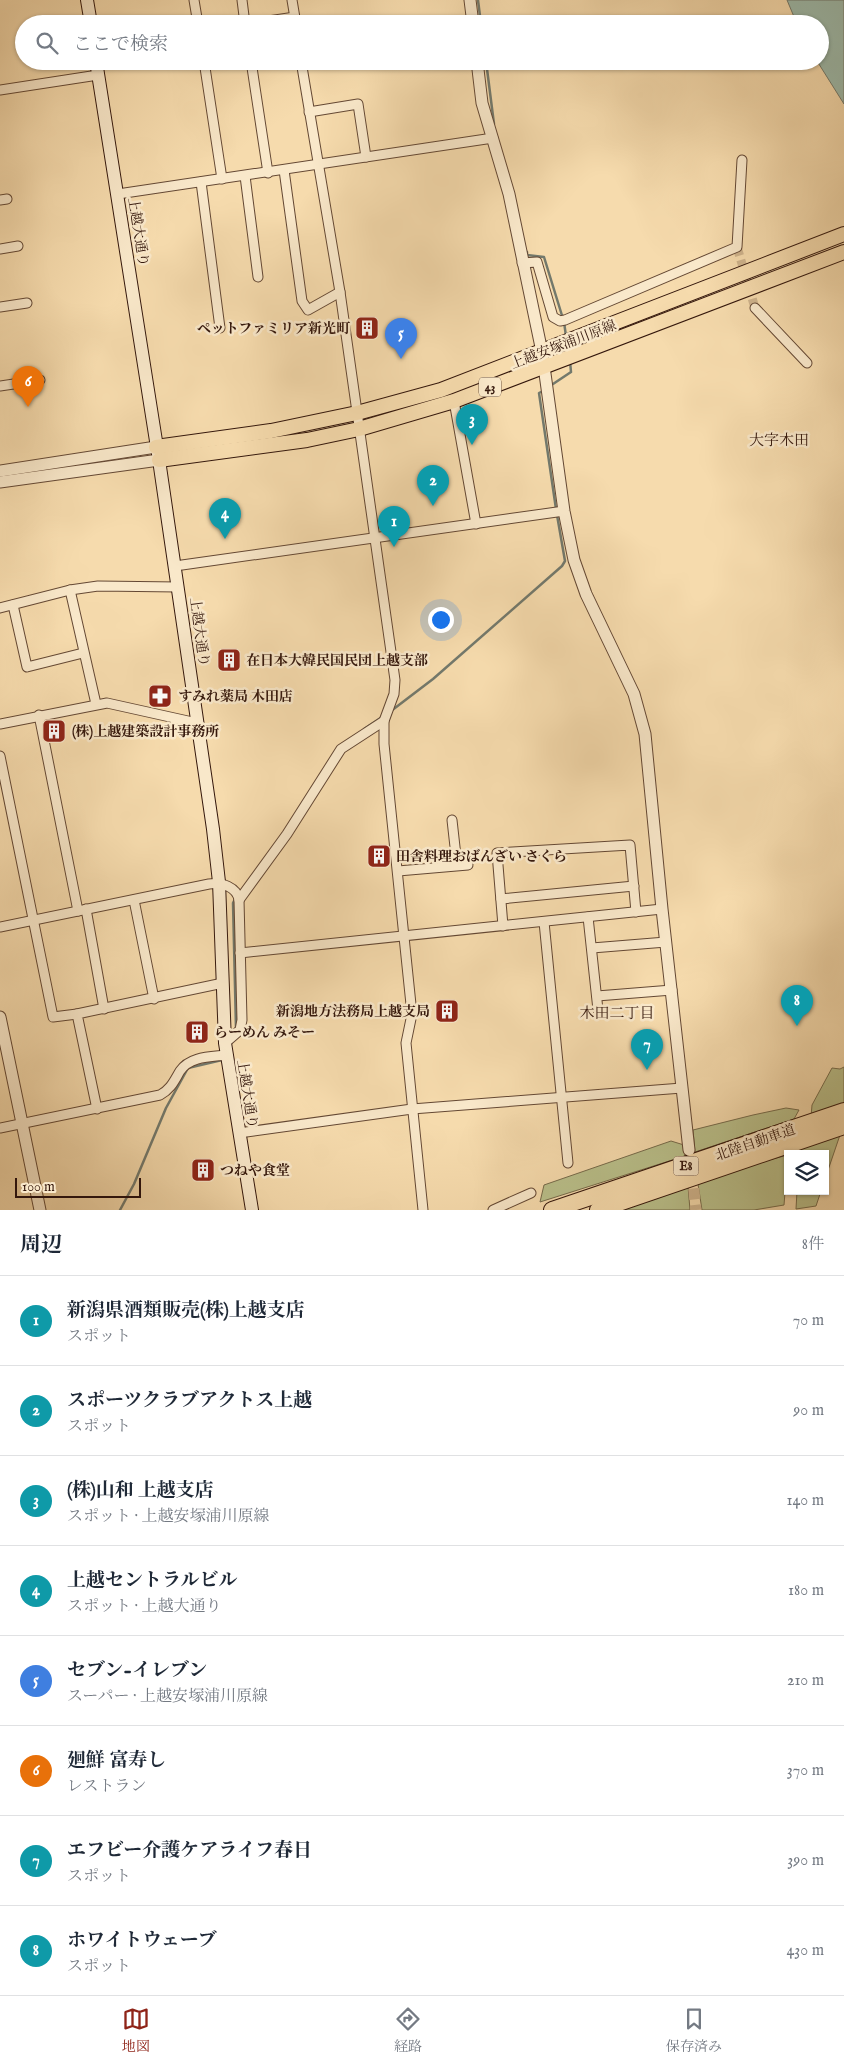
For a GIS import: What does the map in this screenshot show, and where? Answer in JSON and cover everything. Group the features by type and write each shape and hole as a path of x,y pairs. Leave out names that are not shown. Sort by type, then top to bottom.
{"highway":[{"name":"北陸自動車道","path":"552,1210 844,1111"},
{"name":"北陸自動車道","path":"598,1210 844,1126"}],"main road":[{"path":"87,0 90,15"},
{"name":"上越大通り","path":"97,70 158,454 213,829 219,882 226,1049 252,1210"},
{"name":"上越安塚浦川原線","path":"158,454 307,440 359,429 454,401 543,359 844,234"},
{"name":"上越安塚浦川原線","path":"158,454 357,413 442,390 543,359 844,252"}],"street":[{"path":"194,0 196,15"},
{"path":"242,0 245,15"},
{"path":"292,0 294,15"},
{"path":"470,0 472,15"},
{"path":"205,70 222,179"},
{"path":"252,70 268,172"},
{"path":"302,70 340,292 374,539 396,680 394,694 384,721 384,744 412,1014 406,1043 423,1210"},
{"path":"477,70 482,102 509,194 543,359 564,511 574,560 586,594 634,694 645,734 662,909 689,1150"},
{"path":"0,90 98,75"},
{"path":"309,112 358,104 366,157"},
{"path":"118,194 493,138"},
{"path":"522,263 537,262 553,317 560,321 737,247 742,160"},
{"path":"284,170 302,301 308,310 340,292"},
{"path":"244,176 258,277"},
{"path":"200,182 220,328"},
{"path":"0,249 18,246"},
{"path":"0,307 27,303"},
{"path":"755,308 806,363"},
{"path":"0,386 40,380"},
{"path":"454,401 476,524"},
{"path":"0,471 158,454"},
{"path":"0,482 158,454"},
{"path":"175,566 564,511"},
{"path":"0,608 70,590 98,586 178,587"},
{"path":"70,590 96,704"},
{"path":"13,605 27,667 83,653"},
{"path":"0,724 107,703 197,723"},
{"path":"39,715 104,1009"},
{"path":"239,900 288,834 341,749 384,721"},
{"path":"0,756 53,1017 104,1009 223,984"},
{"path":"452,820 457,866"},
{"path":"503,926 497,853 630,845 636,912"},
{"path":"398,871 468,865"},
{"path":"0,928 219,882 232,888 238,894 242,1020 240,1030 226,1049 187,1064 168,1091 160,1095 0,1128"},
{"path":"501,899 634,886"},
{"path":"134,900 154,999"},
{"path":"240,953 662,909"},
{"path":"588,917 598,1010"},
{"path":"544,922 568,1163"},
{"path":"592,948 666,942"},
{"path":"597,996 672,990"},
{"path":"77,1014 97,1109"},
{"path":"0,1017 40,1210"},
{"path":"239,1133 412,1109 682,1088"},
{"path":"493,1210 531,1194"}],"green space":[{"path":"844,1067 844,1108 811,1117 812,1105 832,1068 840,1069"},
{"path":"786,1108 799,1110 794,1119 695,1152 693,1130"},
{"path":"841,1132 829,1167 829,1150 799,1150 799,1146"},
{"path":"671,1141 684,1145 685,1156 540,1202 544,1185"},
{"path":"784,1156 784,1205 754,1210 702,1210 698,1184 746,1166"},
{"path":"688,1186 690,1210 620,1210"},
{"path":"797,1195 820,1195 816,1206 796,1209"}],"shaded area":[{"path":"787,0 844,0 844,104 823,70 829,70 829,15 793,15"}],"waterway":[{"path":"478,0 480,15"},
{"path":"487,70 494,124"},
{"path":"527,252 527,255 544,257 564,322 566,336"},
{"path":"550,386 571,372 570,361"},
{"path":"543,391 539,393 556,509"},
{"path":"391,711 433,679 562,566 565,561 557,515"},
{"path":"364,729 382,717"},
{"path":"235,899 233,903 236,1028"},
{"path":"120,1210 134,1184 166,1108 188,1068 222,1060"}],"tunnel":[{"path":"737,247 755,308"},
{"path":"692,1172 696,1210"}],"place":[{"name":"ペットファミリア新光町","path":"367,328"},
{"name":"セブン-イレブン","path":"401,359"},
{"name":"廻鮮 富寿し","path":"28,407"},
{"name":"(株)山和 上越支店","path":"472,445"},
{"name":"スポーツクラブアクトス上越","path":"433,506"},
{"name":"上越セントラルビル","path":"225,539"},
{"name":"新潟県酒類販売(株)上越支店","path":"394,547"},
{"name":"在日本大韓民国民団上越支部","path":"229,660"},
{"name":"すみれ薬局 木田店","path":"160,696"},
{"name":"(株)上越建築設計事務所","path":"54,731"},
{"name":"田舎料理おばんざい さくら","path":"379,856"},
{"name":"新潟地方法務局上越支局","path":"447,1011"},
{"name":"ホワイトウェーブ","path":"797,1026"},
{"name":"らーめん みそー","path":"197,1032"},
{"name":"エフビー介護ケアライフ春日","path":"647,1070"},
{"name":"つねや食堂","path":"203,1170"}],"district":[{"name":"大字木田","path":"779,440"},
{"name":"木田二丁目","path":"617,1013"}]}
